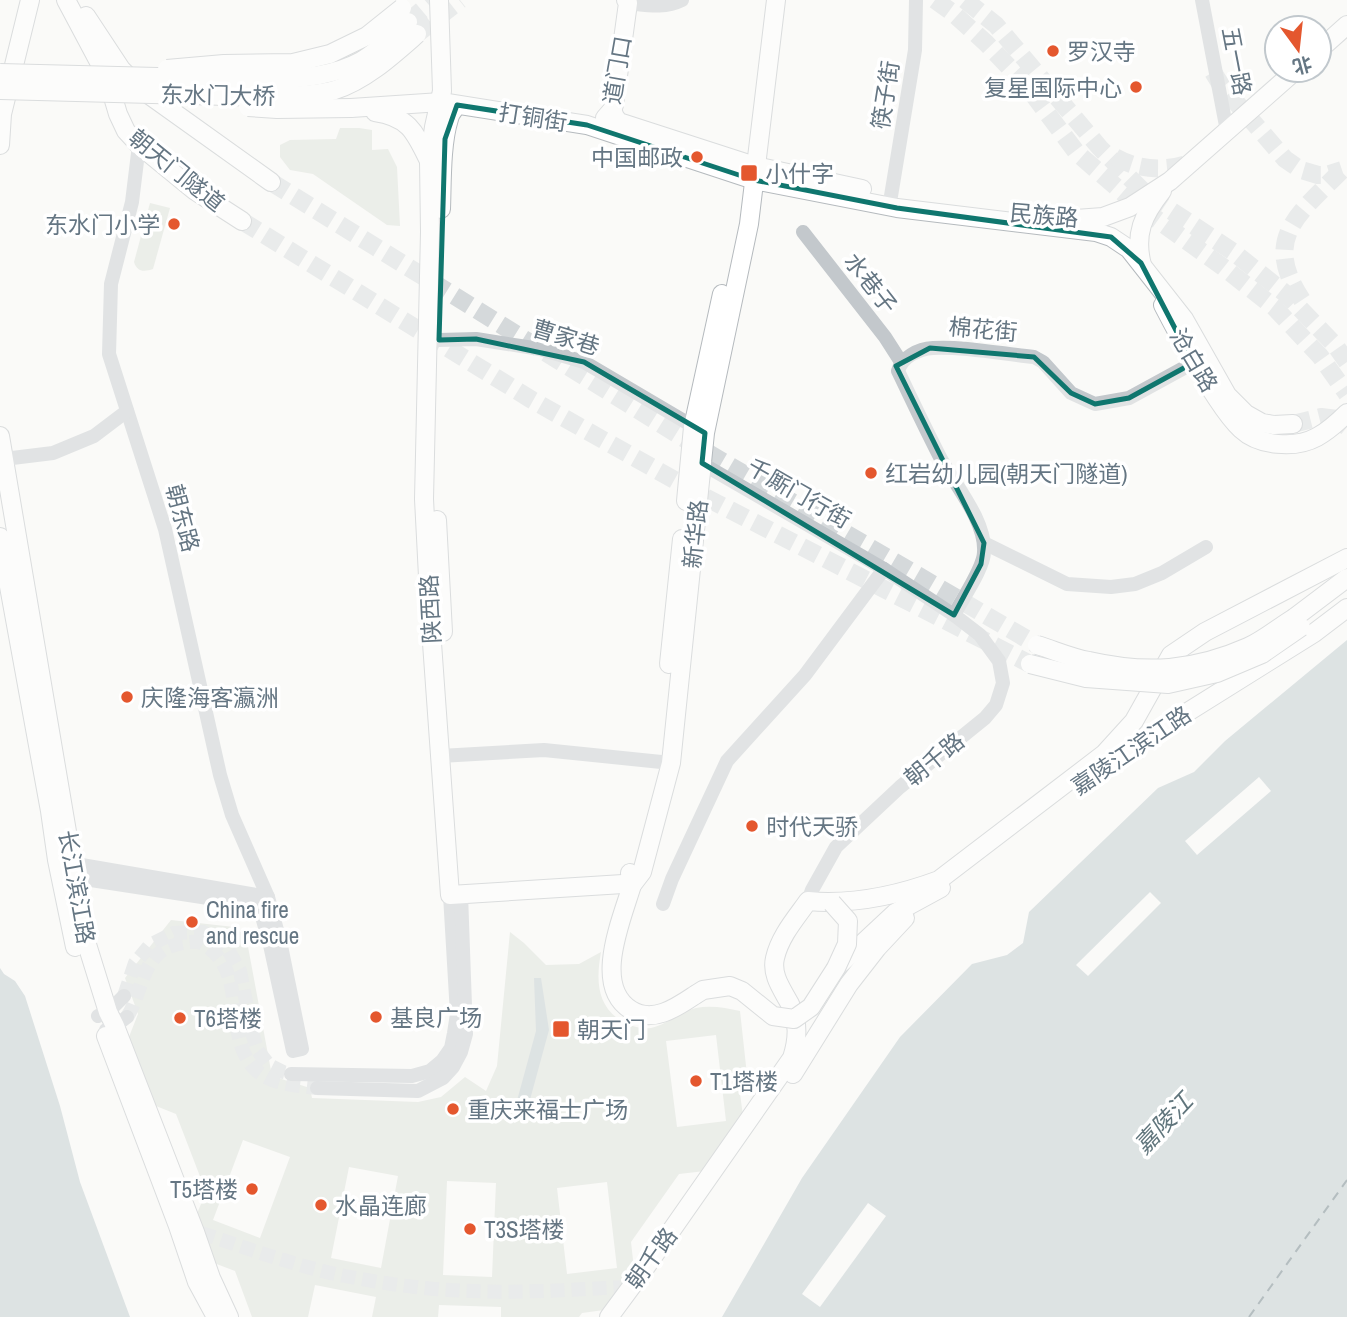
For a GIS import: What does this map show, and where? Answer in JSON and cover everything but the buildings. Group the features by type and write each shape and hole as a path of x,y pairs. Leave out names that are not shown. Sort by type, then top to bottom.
{"main road":[{"path":"0,145 2,114 30,0"},
{"name":"朝天门隧道","path":"66,0 107,71"},
{"name":"朝天门隧道","path":"79,0 107,71 118,114 126,131 194,190 242,221"},
{"name":"陕西路","path":"439,0 442,91 452,112 445,139 442,195 436,504 445,756"},
{"name":"新华路","path":"749,171 765,0"},
{"name":"新华路","path":"776,0 749,171 699,430 666,762 642,872 631,879 612,956 611,976 614,991 623,1005 639,1015 660,1015 695,995 712,988 730,986 742,991 774,1016 794,1019 811,1007 836,968"},
{"name":"道门口","path":"587,125 601,122 612,110 627,2"},
{"path":"107,71 293,64 330,54 410,16"},
{"name":"东水门大桥","path":"0,74 107,71 268,97 301,96 335,90 355,81 384,62 410,16"},
{"path":"1333,37 1347,24"},
{"name":"朝天门隧道","path":"107,71 121,69 141,89 271,182"},
{"name":"东水门大桥","path":"0,90 107,71"},
{"name":"打铜街","path":"107,71 213,105 277,109 392,110 449,104 587,125 749,171"},
{"name":"民族路","path":"749,171 891,196 1020,213 1076,219 1103,217 1130,207 1170,181 1280,84"},
{"name":"陕西路","path":"449,104 435,119 429,161 424,499 455,888"},
{"path":"392,110 417,137 429,161"},
{"path":"612,110 619,122 749,171"},
{"name":"民族路","path":"749,171 897,208 1096,232 1129,248 1141,263"},
{"name":"沧白路","path":"1170,181 1143,218 1139,244 1141,263 1193,363 1231,418 1242,430 1255,438 1286,444 1303,443 1317,438 1347,413"},
{"path":"1141,263 1184,319 1227,395 1246,414 1262,423 1293,424"},
{"name":"长江滨江路","path":"0,436 66,869 73,940 110,1020 211,1278 229,1317"},
{"name":"长江滨江路","path":"0,537 50,811 66,869"},
{"name":"嘉陵江滨江路","path":"821,902 874,898 910,891 939,880 1104,754 1135,720 1171,655 1205,632 1347,558"},
{"name":"嘉陵江滨江路","path":"1037,645 1087,661 1122,666 1161,670 1203,663 1250,646 1294,618 1347,578"},
{"name":"嘉陵江滨江路","path":"1030,664 1086,678 1168,684 1205,676 1262,654 1347,592"},
{"name":"嘉陵江滨江路","path":"921,900 947,885 1100,768 1279,656 1347,608"},
{"path":"1135,720 1139,731 1157,731"},
{"path":"455,888 623,884 631,879"},
{"path":"836,968 895,913 921,900"},
{"name":"朝千路","path":"609,1317 805,1057 849,984 877,948 921,900"},
{"path":"821,902 848,921 847,944 836,968"},
{"name":"朝千路","path":"622,1317 630,1289 792,1058 797,1044 797,1029 791,1006 774,973 774,958 784,935 821,902"},
{"path":"791,1006 821,1018 830,1014"},
{"name":"长江滨江路","path":"192,1230 197,1282 216,1317"}],"street":[{"path":"627,2 661,6 682,0"},
{"name":"筷子街","path":"891,196 915,50 916,0"},
{"name":"五一路","path":"1202,0 1227,131"},
{"name":"朝东路","path":"139,145 132,202 111,284 109,355 165,529 219,775 264,902 281,941 302,1049 292,1051 264,902"},
{"name":"水巷子","path":"803,232 885,337 901,362"},
{"name":"曹家巷","path":"439,340 476,339 540,349 584,362 699,430"},
{"name":"棉花街","path":"901,362 908,356 930,348 1034,357 1043,362 1071,393 1095,404 1129,398 1193,363"},
{"path":"901,362 898,371 942,461 978,522 984,543 985,554 981,564 954,615"},
{"path":"4,459 53,453 94,436 127,411"},
{"name":"千厮门行街","path":"696,460 884,569"},
{"path":"984,543 1067,584 1111,587 1135,584 1162,573 1206,547"},
{"path":"663,904 671,879 727,761 805,675 884,569"},
{"name":"朝千路","path":"821,902 812,890 836,846 900,787 985,718 996,705 1003,683 999,662 980,635 884,569"},
{"path":"445,756 544,750 666,762"},
{"path":"66,869 264,902"},
{"name":"陕西路","path":"291,1073 412,1076 430,1071 442,1061 451,1048 457,1014 455,888"},
{"name":"陕西路","path":"317,1088 418,1091 443,1078 453,1067 466,1034 455,888"},
{"path":"110,1020 124,996"}],"highlighted area":[{"path":"457,105 587,125 754,180 897,208 1111,237 1141,263 1193,363 1129,398 1095,404 1071,393 1034,357 930,348 896,366 984,543 981,564 954,615 702,463 705,433 584,362 476,339 439,340 445,139"}],"shaded area":[{"path":"340,128 372,130 372,150 388,149 397,167 400,226 387,225 313,174 290,170 280,157 280,145 290,140 336,139"},
{"path":"150,203 170,208 153,269 144,271 137,268 134,262"},
{"name":"重庆来福士广场","path":"171,920 234,927 246,936 272,1076 310,1088 312,1098 418,1102 441,1097 465,1077 486,1091 497,1066 510,932 546,965 579,964 601,952 599,983 603,1001 615,1017 628,1024 651,1028 702,1007 740,1011 747,1075 739,1086 743,1116 705,1171 679,1174 631,1242 634,1269 604,1310 582,1313 579,1317 501,1317 501,1307 439,1305 438,1317 372,1317 376,1297 315,1285 308,1317 252,1317 235,1271 214,1263 196,1216 206,1192 176,1114 151,1104 127,1042 138,1014 125,978","holes":["716,1035 726,1121 677,1127 666,1041","243,1140 290,1157 260,1238 213,1220","349,1167 398,1176 381,1268 331,1258","447,1181 496,1183 492,1277 443,1275","607,1182 617,1268 567,1274 557,1188"]}],"water":[{"name":"嘉陵江","path":"1347,640 1347,1317 722,1317 802,1178 900,1037 972,964 1007,955 1023,943 1029,912 1158,788 1194,772 1225,741"},
{"path":"0,968 15,981 25,996 60,1106 80,1182 130,1317 0,1317"},
{"path":"534,978 541,978 549,1030 528,1107 515,1108 536,1031"}],"pier":[{"path":"1259,777 1271,791 1197,855 1185,841"},
{"path":"1150,892 1161,903 1088,976 1076,965"},
{"path":"868,1203 886,1216 820,1307 802,1294"}],"ferry route":[{"path":"1249,1317 1347,1180"}],"tunnel":[{"path":"408,22 434,0"},
{"path":"417,34 460,0"},
{"path":"935,0 986,43 1026,85 1077,153 1137,205 1274,307 1320,356 1347,394"},
{"path":"965,0 996,25 1100,148 1146,194 1232,251 1286,294 1335,345 1347,362"},
{"path":"1213,72 1221,85 1285,159 1301,170 1318,175 1342,170"},
{"path":"1115,157 1134,165 1154,168 1175,167 1195,161"},
{"path":"1302,300 1290,278 1285,260 1285,243 1299,214 1341,171"},
{"path":"271,182 696,446 1037,645"},
{"path":"242,221 532,400 703,496 1030,664"},
{"path":"1293,424 1321,417 1337,419 1347,427"},
{"path":"124,996 135,963 150,945 174,933 203,932 226,946 240,971 258,1051 269,1065 291,1074"},
{"path":"127,1017 147,969 157,955 177,944 200,943 219,958 227,972 239,1038 253,1067 274,1081 317,1088"},
{"path":"201,1233 273,1257 376,1282 509,1292 621,1287"}],"railway":[{"path":"0,76 93,79"}],"place":[{"name":"罗汉寺","path":"1053,51"},
{"name":"复星国际中心","path":"1136,87"},
{"name":"中国邮政","path":"697,157"},
{"name":"小什字","path":"749,173"},
{"name":"东水门小学","path":"174,224"},
{"name":"红岩幼儿园(朝天门隧道)","path":"871,473"},
{"name":"庆隆海客瀛洲","path":"127,697"},
{"name":"时代天骄","path":"752,826"},
{"name":"China fire and rescue","path":"192,922"},
{"name":"基良广场","path":"376,1017"},
{"name":"T6塔楼","path":"180,1018"},
{"name":"朝天门","path":"561,1029"},
{"name":"T1塔楼","path":"696,1081"},
{"name":"重庆来福士广场","path":"453,1109"},
{"name":"T5塔楼","path":"252,1189"},
{"name":"水晶连廊","path":"321,1205"},
{"name":"T3S塔楼","path":"470,1229"}]}
